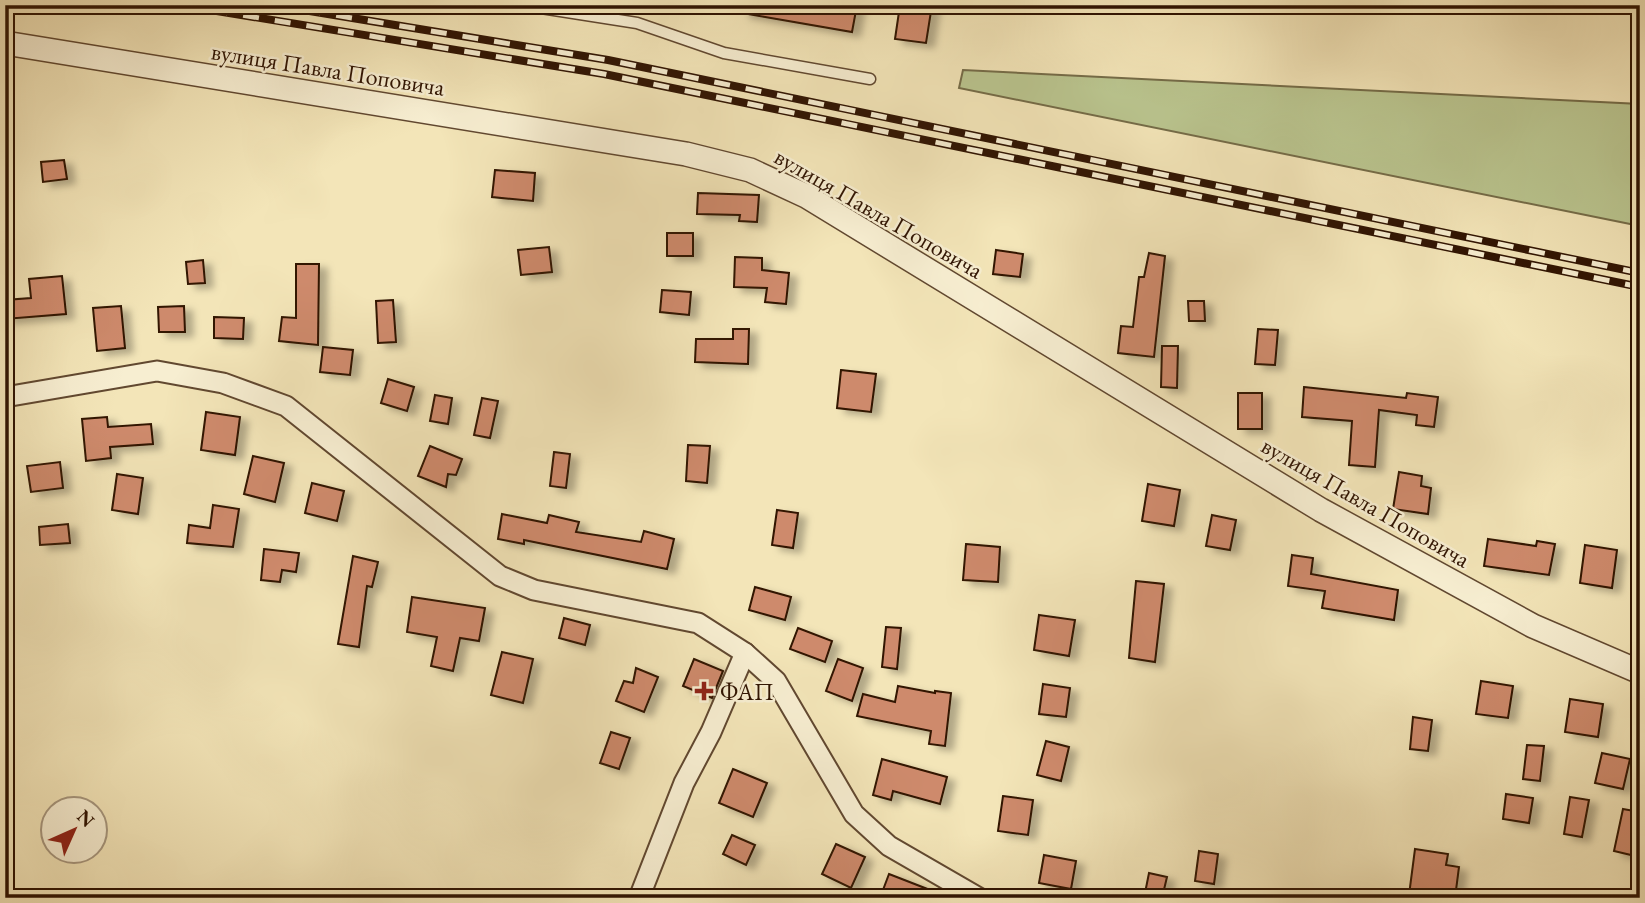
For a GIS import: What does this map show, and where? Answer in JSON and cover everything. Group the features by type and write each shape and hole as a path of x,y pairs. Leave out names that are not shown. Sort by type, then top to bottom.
{"street":[{"name":"вулиця Павла Поповича","path":"5,43 686,155 750,170 806,196 1321,510 1533,626 1640,672"},
{"path":"5,397 157,371 223,383 286,406 500,576 534,590 698,623 745,653 776,681 853,814 889,845 979,898"},
{"path":"639,898 684,783 711,732 745,653"}],"lane":[{"path":"522,5 637,23 724,53 870,79"}],"green space":[{"path":"963,70 1640,104 1640,226 959,88"}],"building":[{"path":"743,5 857,5 852,32 742,13"},
{"path":"900,5 932,5 926,43 895,39"},
{"path":"64,160 67,179 43,182 41,162"},
{"path":"495,170 535,173 533,201 492,197"},
{"path":"698,193 759,195 757,222 739,221 740,215 697,214"},
{"path":"667,233 693,233 693,256 667,256"},
{"path":"549,247 552,272 521,275 518,250"},
{"path":"996,250 1023,254 1020,277 993,274"},
{"path":"1149,253 1165,256 1154,357 1118,353 1121,326 1133,327 1139,277 1144,277"},
{"path":"735,257 762,258 762,270 789,273 786,304 765,302 767,288 734,287"},
{"path":"203,260 205,283 188,284 186,262"},
{"path":"296,264 319,264 318,345 279,341 282,317 296,318"},
{"path":"62,276 66,314 5,319 5,300 31,298 29,279"},
{"path":"662,290 691,292 689,315 660,312"},
{"path":"393,300 396,342 378,343 376,301"},
{"path":"1188,301 1204,301 1205,321 1189,321"},
{"path":"121,306 125,348 97,351 93,308"},
{"path":"184,306 185,332 159,332 158,307"},
{"path":"214,317 244,318 243,339 214,338"},
{"path":"733,329 749,329 748,364 695,362 696,339 733,339"},
{"path":"1258,329 1278,330 1275,365 1255,364"},
{"path":"1162,346 1178,346 1177,388 1161,387"},
{"path":"323,347 353,350 350,375 320,372"},
{"path":"841,370 876,374 871,412 837,408"},
{"path":"388,379 414,387 407,411 381,403"},
{"path":"1304,387 1406,398 1407,393 1438,397 1434,427 1416,425 1417,415 1379,410 1375,467 1349,465 1352,421 1302,417"},
{"path":"1238,393 1262,393 1262,429 1238,429"},
{"path":"435,395 452,398 448,424 430,421"},
{"path":"482,398 498,401 490,438 474,435"},
{"path":"206,412 240,417 235,455 201,450"},
{"path":"107,417 108,427 151,424 153,444 110,447 111,458 86,461 82,419"},
{"path":"688,445 710,446 707,483 686,481"},
{"path":"430,446 462,459 456,475 448,474 446,487 418,476"},
{"path":"554,452 570,454 566,488 550,486"},
{"path":"253,456 284,463 275,502 244,494"},
{"path":"60,462 63,488 31,492 27,466"},
{"path":"1399,472 1422,476 1421,486 1431,488 1428,514 1393,509"},
{"path":"117,474 143,478 138,514 112,510"},
{"path":"312,483 344,491 337,521 305,513"},
{"path":"1148,484 1180,490 1174,526 1142,521"},
{"path":"213,505 239,509 233,547 187,543 189,525 210,528"},
{"path":"777,510 798,513 793,548 772,545"},
{"path":"502,514 547,523 549,515 579,522 576,532 641,542 644,531 674,539 667,569 524,540 524,544 498,539"},
{"path":"1212,515 1236,520 1230,550 1206,546"},
{"path":"68,524 70,543 40,545 39,527"},
{"path":"1488,539 1536,546 1537,541 1555,544 1549,575 1484,566"},
{"path":"966,544 1000,547 998,582 963,580"},
{"path":"1585,545 1617,550 1612,588 1580,583"},
{"path":"264,549 299,553 296,572 282,570 280,582 261,580"},
{"path":"1292,555 1313,558 1311,574 1398,590 1394,620 1322,608 1325,591 1288,586"},
{"path":"353,556 378,562 372,587 367,586 359,647 338,644"},
{"path":"1136,581 1164,584 1155,662 1129,658"},
{"path":"755,587 791,597 785,620 749,610"},
{"path":"412,597 485,608 479,641 460,638 453,671 431,666 437,637 407,632"},
{"path":"1039,615 1075,620 1069,656 1034,650"},
{"path":"564,618 590,625 585,645 559,638"},
{"path":"886,627 901,628 897,669 882,667"},
{"path":"798,628 832,641 825,662 790,649"},
{"path":"502,652 533,659 523,703 491,695"},
{"path":"694,659 723,671 712,698 683,686"},
{"path":"838,659 863,668 852,701 826,691"},
{"path":"636,668 658,677 644,712 616,701 624,681 633,683"},
{"path":"1481,681 1513,686 1508,718 1476,714"},
{"path":"1043,684 1070,688 1066,717 1039,714"},
{"path":"898,686 951,693 945,746 929,744 931,731 857,716 863,694 895,702"},
{"path":"1570,699 1603,704 1598,737 1565,732"},
{"path":"1413,717 1432,720 1428,751 1410,749"},
{"path":"611,732 630,738 619,769 600,763"},
{"path":"1046,741 1069,747 1061,781 1037,775"},
{"path":"1527,745 1544,746 1540,781 1523,779"},
{"path":"1602,753 1630,759 1623,789 1595,783"},
{"path":"882,759 947,777 940,804 893,791 891,800 873,795"},
{"path":"733,769 767,783 753,817 719,803"},
{"path":"1506,794 1533,798 1529,823 1503,819"},
{"path":"1003,796 1033,800 1028,835 998,831"},
{"path":"1570,797 1589,800 1582,837 1564,834"},
{"path":"1623,809 1640,812 1631,855 1614,851"},
{"path":"732,835 755,845 746,865 723,854"},
{"path":"836,844 865,857 851,888 822,874"},
{"path":"1415,849 1448,854 1446,865 1459,867 1455,898 1409,895"},
{"path":"1199,851 1218,854 1214,884 1195,881"},
{"path":"1044,855 1076,861 1071,889 1039,883"},
{"path":"1149,873 1167,877 1162,898 1144,898"},
{"path":"889,874 948,897 948,898 880,898"}],"railway":[{"path":"180,5 604,74 1640,287"},
{"path":"273,5 608,60 1640,273"}],"place":[{"name":"ФАП","path":"704,691"}]}
